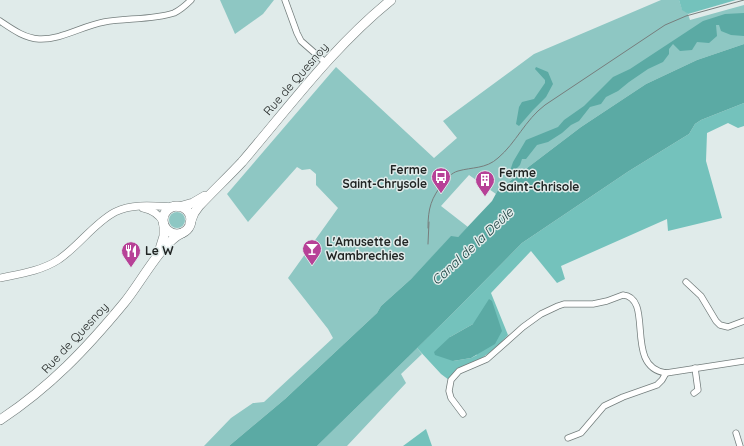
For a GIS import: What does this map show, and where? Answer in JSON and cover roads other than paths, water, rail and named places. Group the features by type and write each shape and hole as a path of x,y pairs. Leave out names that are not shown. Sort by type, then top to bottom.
{"main road":[{"name":"Rue de Quesnoy","path":"190,223 196,210 242,161 325,62 361,26 391,0"},
{"name":"Rue de Quesnoy","path":"177,207 188,205 199,200 225,180"},
{"path":"177,207 184,209 189,213 190,223 188,228 182,233 176,234 171,232 164,224 165,213 170,209 177,207"},
{"name":"Rue de Quesnoy","path":"155,260 164,236 164,224"},
{"name":"Rue de Quesnoy","path":"0,420 30,398 74,360 125,302 172,239 182,233"}],"street":[{"path":"0,21 26,36 38,39 104,22 174,13 191,0"},
{"path":"285,0 301,41 325,62"},
{"path":"0,278 35,270 55,262 115,212 131,207 147,205 177,207"},
{"path":"131,207 151,210 160,216 164,224"},
{"path":"686,282 702,296 716,321 720,325 728,327 744,321"},
{"path":"463,414 451,398 449,391 450,384 456,374 487,359 528,323 547,311 564,304 593,304 607,301 623,294 631,297 637,307 642,349 645,357 648,363 654,368 666,373 744,361"},
{"path":"694,393 698,390 695,368"},
{"path":"568,438 581,433 604,406 623,397 657,385 666,373"},
{"path":"736,433 740,446"}],"water":[{"path":"744,13 744,36 731,35 721,31 719,25 716,25 717,36 709,43 697,42 692,50 680,51 673,44 669,49 669,54 663,62 648,69 618,91 606,97 601,104 590,107 579,121 548,142 537,145 526,159 522,159 520,165 514,171 510,171 513,162 526,140 558,127 564,120 584,106 613,77 630,69 703,21 725,14"},
{"name":"Canal de la Deûle","path":"744,44 744,103 701,120 695,124 689,134 629,171 522,243 317,446 229,446 285,399 377,313 381,306 411,279 451,236 458,237 492,201 498,190 581,127 646,84 697,60"},
{"path":"536,67 548,72 553,84 546,97 519,126 516,124 519,107 522,102 534,99 545,83 545,80 535,69"},
{"path":"489,299 492,301 502,331 495,344 471,358 453,361 435,355 434,352 450,337 473,324"}],"tram line":[{"path":"428,228 433,198 448,177 458,171 484,166 493,162 510,146 532,118 545,105 665,25 686,16 744,0"},
{"path":"428,244 429,222"}],"place":[{"name":"Ferme Saint-Chrysole","path":"441,194"},
{"name":"Ferme Saint-Chrisole","path":"485,197"},
{"name":"L'Amusette de Wambrechies","path":"312,266"},
{"name":"Le W","path":"131,268"}]}
